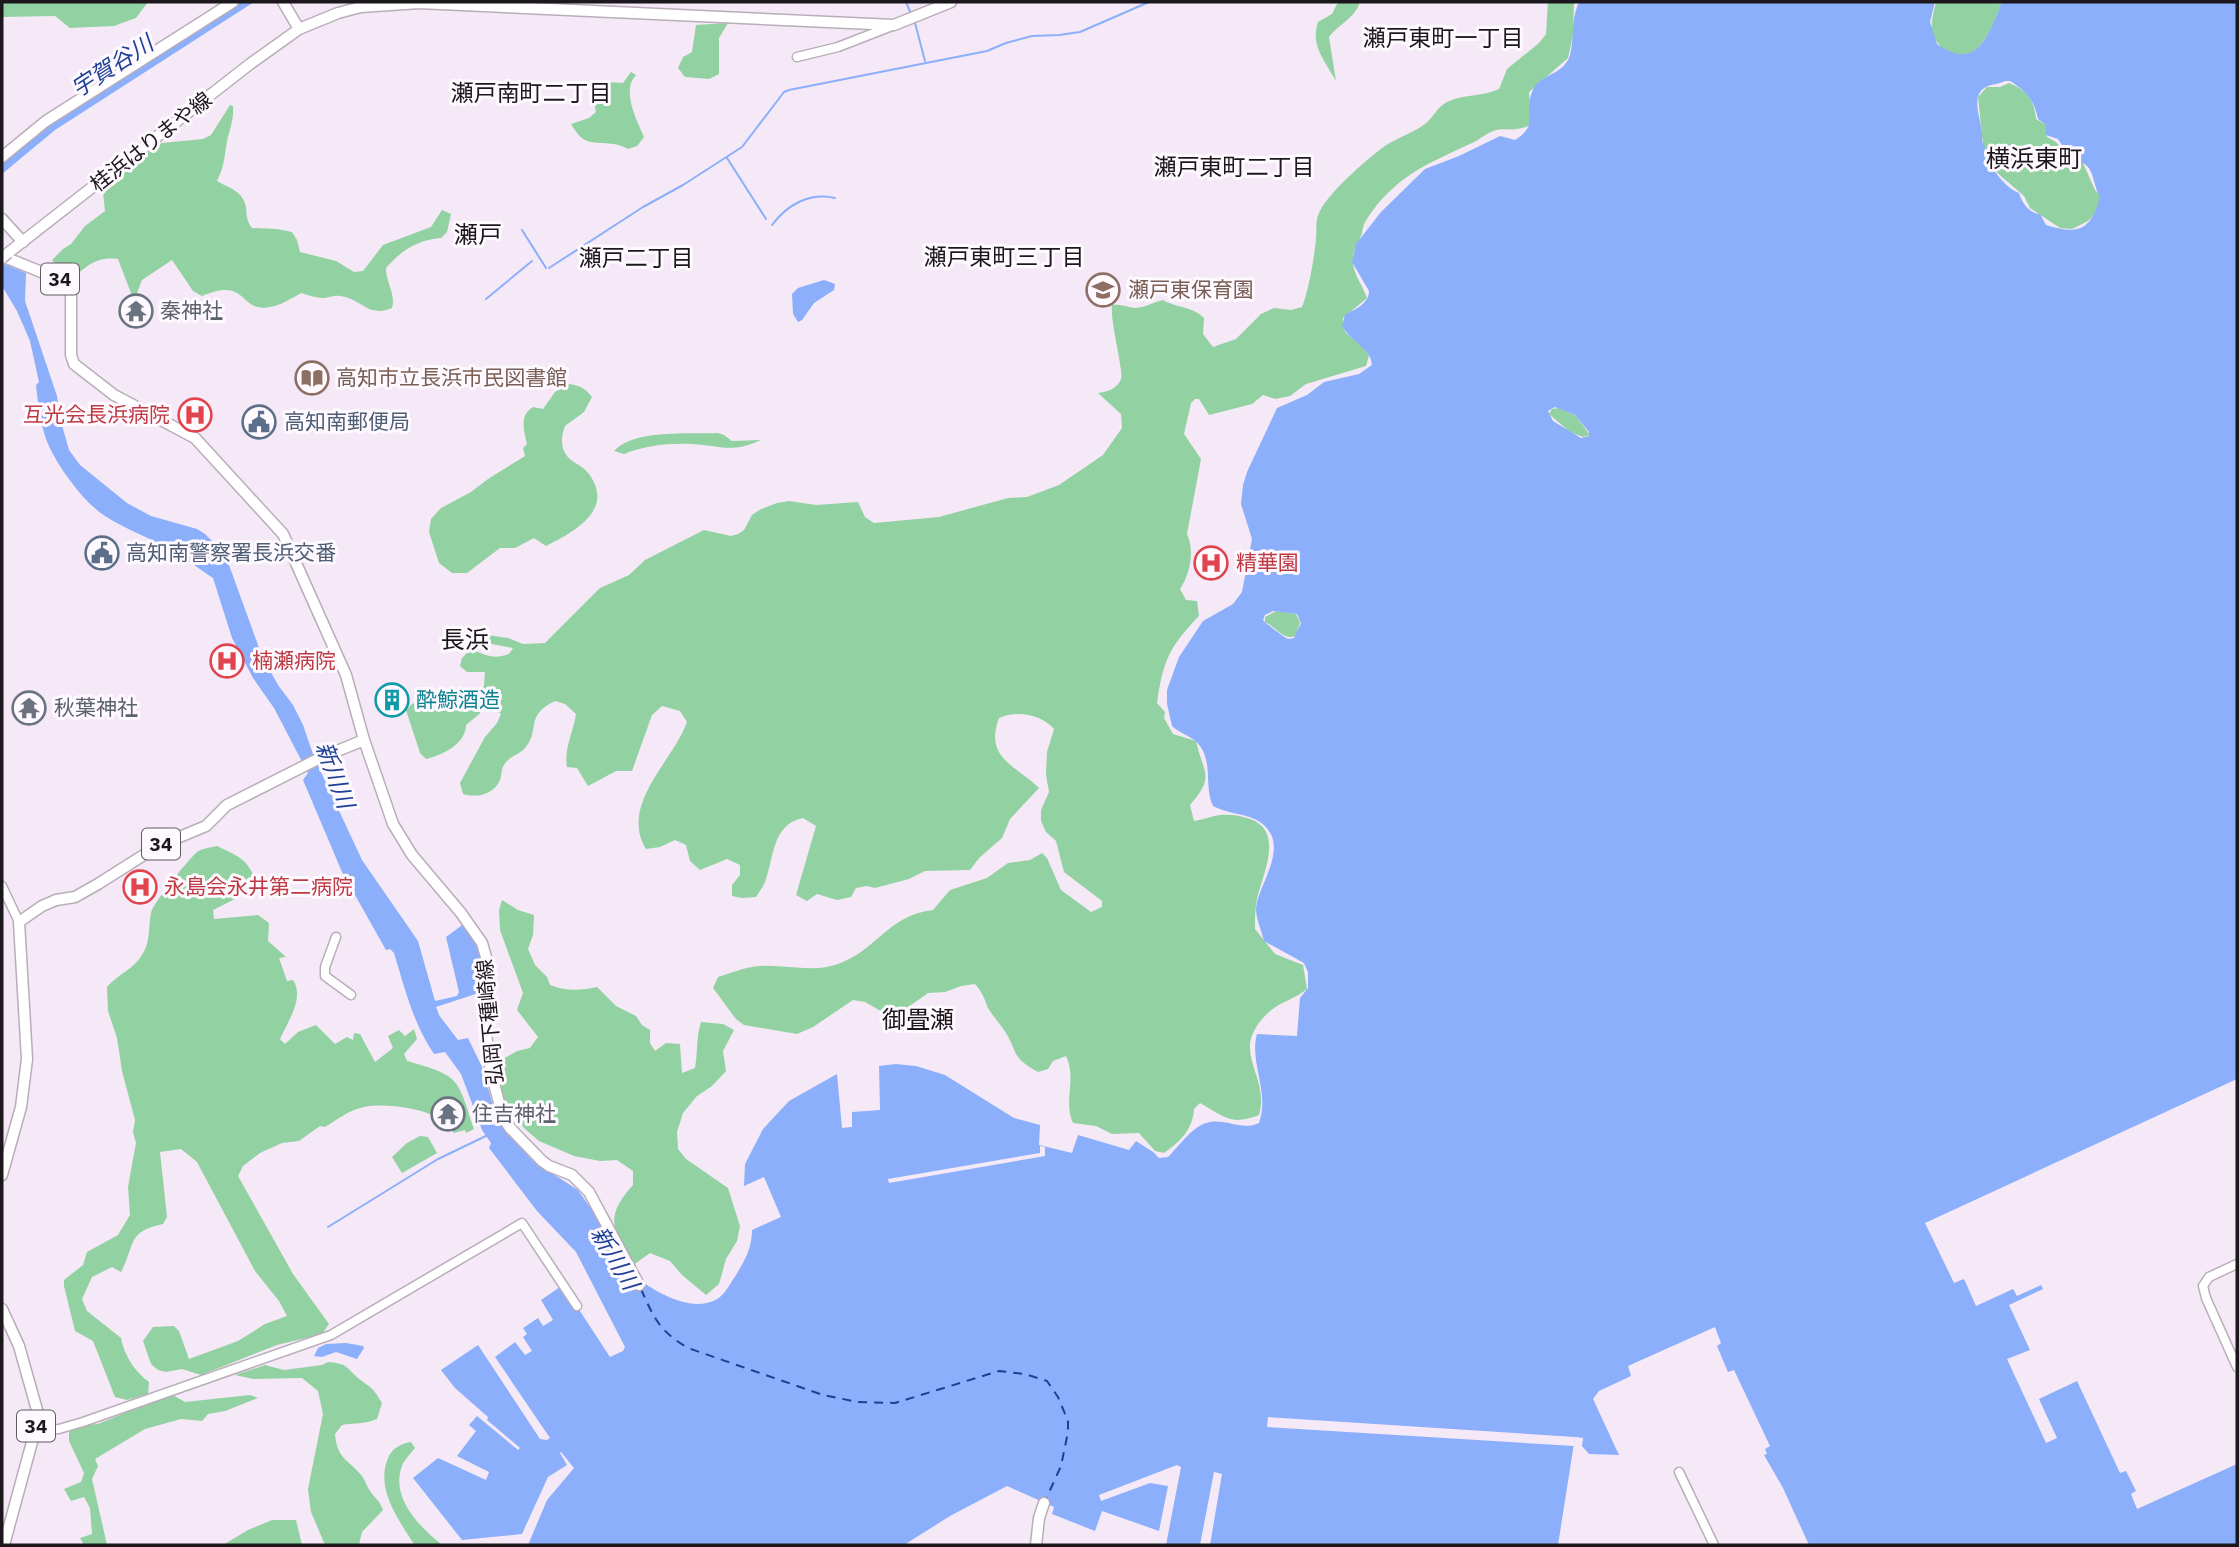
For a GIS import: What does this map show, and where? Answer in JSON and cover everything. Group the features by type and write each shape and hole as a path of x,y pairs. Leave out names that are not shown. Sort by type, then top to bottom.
{"main road":[{"path":"2,157 46,121 233,2"},
{"path":"283,2 299,29"},
{"name":"桂浜はりまや線","path":"2,257 250,64 299,29 338,13 360,7 419,3 894,25 935,2"},
{"name":"桂浜はりまや線","path":"880,24 951,2"},
{"path":"2,219 23,242"},
{"name":"桂浜はりまや線","path":"2,257 63,280 71,293 71,355 74,364 114,395 195,438 280,530 346,675 364,740"},
{"name":"34","path":"19,922 42,906 56,900 75,897 174,838 206,826 227,805 304,766 364,740"},
{"name":"弘岡下種崎線","path":"364,740 386,808 398,834 482,943 488,964 486,1034 491,1073 503,1118 542,1161 572,1175 589,1192 639,1285"},
{"path":"2,1175 21,1107 27,1059 19,922"},
{"name":"34","path":"2,1309 19,1346 36,1404 35,1431 4,1545"},
{"path":"1036,1545 1039,1518 1044,1503"}],"street":[{"path":"797,57 838,47 894,25"},
{"path":"2,886 19,922"},
{"path":"336,937 325,967 325,976 351,995"},
{"path":"35,1431 59,1429 83,1422 331,1335 522,1223 577,1306"},
{"path":"2237,1264 2209,1278 2203,1286 2237,1367"},
{"path":"1679,1472 1714,1545"}],"green space":[{"path":"2,2 148,2 136,18 114,26 70,28 55,16 2,17"},
{"path":"1338,2 1360,2 1358,8 1329,37 1336,81 1317,46 1316,30 1318,22 1332,14"},
{"path":"1548,2 1574,2 1573,35 1568,58 1529,92 1531,120 1528,126 1491,132 1426,165 1387,194 1365,222 1353,259 1355,272 1367,298 1343,318 1343,325 1346,333 1362,345 1369,356 1366,366 1306,384 1290,396 1275,399 1263,395 1252,404 1209,415 1199,399 1191,403 1184,434 1201,459 1187,534 1191,548 1190,562 1180,589 1186,600 1197,601 1199,616 1169,655 1157,703 1165,712 1164,718 1173,734 1196,741 1205,781 1190,805 1194,821 1233,815 1258,823 1265,830 1268,860 1257,901 1255,929 1275,954 1303,965 1307,989 1269,1012 1257,1026 1251,1039 1252,1063 1260,1087 1259,1115 1234,1120 1200,1103 1194,1109 1185,1134 1164,1153 1155,1151 1139,1133 1112,1134 1096,1126 1073,1123 1069,1106 1070,1073 1066,1056 1053,1061 1048,1069 1038,1072 1023,1062 975,984 945,992 928,993 893,1018 865,1002 853,1000 813,1027 797,1034 744,1025 736,1019 713,988 718,977 749,968 813,968 845,961 857,955 895,924 918,913 933,910 950,890 987,878 1008,863 1030,860 1042,853 1047,858 1061,890 1091,912 1102,907 1102,901 1064,872 1056,841 1046,832 1041,821 1041,810 1049,792 1046,775 1047,752 1054,729 1036,717 1013,714 999,718 995,732 999,752 1039,788 1010,819 1002,838 979,858 970,870 925,871 909,879 875,888 856,888 851,897 837,900 817,894 807,901 796,895 816,826 803,818 793,821 780,835 765,882 756,897 732,896 732,885 740,875 740,865 727,859 700,870 690,861 686,845 675,840 660,847 646,849 639,833 639,816 651,784 687,722 680,711 662,706 652,715 632,771 616,771 588,786 577,768 567,767 568,747 576,714 565,704 555,701 539,712 530,741 506,762 497,785 484,794 463,794 460,783 501,714 493,707 484,710 466,725 462,738 452,748 426,759 420,753 406,710 422,700 431,704 432,699 441,696 448,698 451,689 460,691 468,702 484,686 485,672 467,672 460,666 462,658 471,649 498,657 509,654 513,648 492,644 480,634 508,638 523,644 545,643 600,588 629,575 645,560 704,530 731,536 738,534 744,530 752,515 761,509 789,501 816,505 858,502 865,517 874,523 939,517 1008,498 1027,497 1059,485 1103,455 1122,428 1121,414 1098,393 1111,389 1121,379 1112,305 1138,308 1163,300 1194,311 1204,318 1203,334 1213,347 1236,339 1261,314 1274,308 1291,310 1302,307 1313,265 1318,216 1323,205 1347,178 1375,154 1425,124 1444,104 1453,99 1499,89 1507,69 1546,34"},
{"path":"1936,2 2002,2 1979,47 1961,55 1942,48 1934,37 1932,23"},
{"path":"728,23 719,38 719,74 709,79 685,77 678,68 683,57 692,52 696,25"},
{"path":"631,72 636,75 632,81 630,97 644,137 637,146 628,149 615,144 586,141 571,124 589,118 596,112 591,90 607,82 623,83"},
{"path":"2009,83 2028,96 2036,119 2045,124 2047,137 2083,163 2095,190 2103,199 2097,212 2088,221 2072,229 2060,228 2030,208 2024,196 1987,164 1978,97 1987,87 2000,87"},
{"path":"230,105 233,106 232,120 223,166 217,181 242,197 252,228 292,232 300,252 336,261 354,272 363,271 383,245 431,227 442,210 451,214 447,232 441,238 410,247 386,268 393,298 392,308 377,311 340,296 320,298 301,293 270,307 252,305 236,292 228,290 202,296 193,291 172,260 142,280 134,301 118,259 97,261 70,281 52,260 71,244 85,226 105,211 103,192 118,172 135,165 153,147 162,143 203,139 211,135"},
{"path":"568,384 582,388 592,397 584,412 565,426 562,443 567,456 589,474 596,487 594,509 579,527 546,546 534,538 515,548 500,548 467,573 452,573 439,563 429,532 431,519 441,508 471,492 525,456 523,448 527,444 524,424 526,414 533,407 543,409 555,392"},
{"path":"1559,408 1576,416 1590,435 1583,437 1570,432 1549,414 1552,409"},
{"path":"718,433 732,441 761,440 733,448 673,444 647,447 624,454 614,451 634,439 648,436"},
{"path":"1276,611 1296,614 1300,622 1296,636 1288,637 1265,622 1265,617"},
{"path":"217,846 245,862 261,889 213,910 214,919 258,915 269,923 268,941 286,957 279,958 287,981 293,980 296,987 294,1010 280,1039 285,1044 298,1032 316,1025 335,1044 347,1037 353,1040 354,1033 360,1034 375,1062 393,1048 388,1036 399,1030 405,1036 414,1029 417,1039 404,1054 407,1061 438,1071 454,1082 460,1089 474,1129 466,1133 465,1130 454,1133 431,1114 391,1106 364,1107 325,1127 320,1126 299,1141 282,1143 260,1153 243,1166 238,1176 293,1274 329,1324 322,1334 277,1345 201,1375 182,1369 166,1372 151,1364 143,1341 153,1327 174,1326 179,1331 189,1359 238,1341 265,1324 287,1316 279,1301 255,1271 197,1162 181,1149 160,1152 167,1217 163,1224 137,1235 121,1272 112,1267 92,1277 82,1299 87,1311 121,1338 131,1363 149,1382 148,1394 127,1400 115,1397 93,1341 75,1331 64,1286 64,1280 83,1265 87,1252 118,1235 130,1215 128,1187 136,1143 133,1132 135,1120 122,1071 117,1038 108,1011 107,987 142,955 148,940 151,913 171,882 196,853"},
{"path":"502,900 518,910 534,915 533,935 528,949 535,965 547,977 550,985 573,990 597,987 616,1006 636,1016 642,1025 650,1030 650,1043 655,1051 666,1043 680,1044 682,1073 695,1068 701,1022 723,1024 734,1030 723,1051 726,1071 712,1086 697,1096 683,1113 677,1132 678,1149 686,1159 728,1188 740,1226 737,1241 726,1259 719,1284 706,1295 670,1261 650,1253 632,1266 614,1225 617,1207 633,1185 633,1171 617,1160 600,1161 574,1156 539,1141 510,1112 502,1098 498,1077 503,1059 517,1051 530,1048 538,1037 517,1010 523,993 500,930 499,910"},
{"path":"420,1136 428,1137 437,1153 402,1173 392,1157 407,1143"},
{"path":"328,1362 345,1366 372,1388 382,1403 377,1419 342,1425 335,1434 341,1454 362,1476 383,1510 362,1532 359,1545 325,1545 311,1512 308,1489 323,1414 318,1391 302,1378 253,1379 235,1375 265,1365 284,1370"},
{"path":"171,1394 185,1402 250,1395 258,1398 225,1411 208,1414 202,1421 181,1419 145,1429 95,1459 98,1466 92,1479 107,1545 84,1545 80,1538 92,1534 90,1508 84,1497 71,1501 64,1489 81,1482 84,1473 69,1441 69,1432 85,1425 98,1424"},
{"path":"411,1442 415,1448 402,1466 400,1489 409,1511 442,1545 414,1544 395,1513 386,1491 384,1479 389,1456 398,1446"},
{"path":"272,1520 296,1520 302,1545 223,1545 248,1530"}],"water":[{"path":"241,2 254,2 55,130 2,174 2,163 50,123"},
{"name":"新川川","path":"1579,2 1935,2 1930,22 1937,44 1951,52 1962,54 1972,52 1980,46 2002,2 2237,2 2237,1079 1925,1223 1954,1283 1964,1279 1976,1306 2013,1289 2017,1296 2041,1285 2043,1289 2009,1305 2030,1350 2007,1359 2046,1443 2057,1438 2039,1399 2077,1381 2120,1473 2126,1471 2136,1491 2131,1494 2137,1509 2237,1464 2237,1545 1809,1545 1783,1488 1764,1455 1767,1454 1765,1449 1770,1446 1734,1370 1728,1372 1717,1346 1721,1343 1715,1327 1628,1366 1631,1376 1599,1391 1593,1399 1619,1455 1589,1454 1582,1446 1583,1438 1575,1437 1558,1545 1210,1545 1222,1474 1214,1472 1200,1545 1166,1545 1181,1467 1177,1465 1099,1495 1101,1501 1150,1483 1168,1486 1159,1531 1102,1511 1095,1531 1052,1514 1054,1507 1007,1486 950,1516 904,1545 528,1545 547,1500 574,1468 561,1452 567,1465 548,1477 522,1534 462,1540 413,1478 438,1458 486,1480 489,1472 457,1456 476,1431 469,1425 477,1416 518,1450 520,1448 487,1420 488,1417 455,1388 441,1370 478,1345 540,1439 547,1440 550,1438 495,1357 515,1342 525,1355 532,1351 523,1337 527,1334 523,1328 538,1318 543,1326 553,1320 541,1300 560,1287 576,1305 610,1357 623,1351 625,1347 576,1252 537,1211 489,1148 491,1143 482,1130 461,1074 445,1052 434,1054 420,1030 394,953 390,949 386,950 342,872 303,780 308,773 274,708 253,678 232,638 213,578 172,551 118,524 97,510 79,492 56,459 42,425 36,385 39,382 30,341 2,286 2,263 26,273 25,301 57,396 69,450 80,465 127,503 151,516 197,529 225,554 262,656 303,725 314,757 362,860 418,941 435,1001 457,996 459,992 446,937 465,923 471,931 481,955 485,991 436,1007 458,1040 468,1038 482,1067 494,1109 506,1132 533,1161 578,1190 596,1216 634,1287 644,1283 671,1298 702,1304 720,1297 727,1289 747,1254 752,1230 781,1217 764,1177 744,1186 745,1164 763,1129 789,1101 837,1074 842,1128 852,1127 852,1112 880,1110 879,1066 896,1064 916,1066 945,1075 1014,1118 1040,1125 1039,1145 1072,1153 1078,1135 1129,1150 1136,1141 1159,1158 1168,1157 1192,1131 1204,1124 1217,1122 1247,1126 1259,1123 1262,1100 1255,1055 1257,1034 1297,1036 1300,998 1308,988 1308,972 1304,963 1264,941 1258,921 1258,899 1274,853 1269,831 1255,819 1213,806 1204,753 1194,740 1172,726 1167,690 1179,657 1203,621 1233,604 1242,592 1252,539 1241,504 1243,485 1277,408 1307,395 1324,382 1359,374 1372,365 1368,354 1342,326 1345,315 1361,306 1369,291 1352,262 1356,244 1381,212 1425,169 1500,136 1515,140 1523,134 1529,124 1530,99 1535,86 1563,67 1570,55","holes":["2010,81 2029,97 2038,119 2045,124 2046,135 2058,139 2071,156 2091,172 2100,197 2092,217 2082,228 2067,230 2046,225 2040,214 2026,207 2019,193 2004,182 1984,156 1978,96 1988,86","1555,407 1575,415 1589,432 1589,436 1581,438 1553,421 1548,411","1273,611 1297,614 1301,623 1294,638 1288,639 1271,627 1263,620 1265,615"]},
{"path":"824,280 835,284 834,290 814,303 798,322 793,314 792,294 798,288"},
{"path":"326,1344 363,1346 357,1359 336,1352 322,1357 314,1356 318,1348"}],"pier":[{"path":"1040,1146 1045,1147 1045,1156 889,1183 888,1179 1040,1153"},
{"path":"1268,1417 1575,1437 1574,1446 1267,1427"}],"waterway":[{"path":"906,2 911,14"},
{"path":"549,268 742,147 784,92 987,51 1032,36 1080,32 1149,2"},
{"path":"915,23 925,61"},
{"path":"727,158 766,219"},
{"path":"772,225 785,211 799,202 816,197 835,198"},
{"path":"522,230 546,268"},
{"path":"486,299 532,261"},
{"path":"328,1227 438,1159 488,1135"}],"ferry route":[{"path":"641,1289 658,1323 670,1336 688,1348 823,1395 858,1402 895,1403 999,1371 1025,1374 1047,1381 1058,1397 1068,1421 1068,1432 1061,1466 1046,1499"}],"place":[{"name":"瀬戸東保育園","path":"1103,290"},
{"name":"秦神社","path":"136,311"},
{"name":"高知市立長浜市民図書館","path":"312,378"},
{"name":"互光会長浜病院","path":"195,415"},
{"name":"高知南郵便局","path":"259,422"},
{"name":"高知南警察署長浜交番","path":"102,553"},
{"name":"精華園","path":"1211,563"},
{"name":"楠瀬病院","path":"227,661"},
{"name":"酔鯨酒造","path":"392,700"},
{"name":"秋葉神社","path":"29,708"},
{"name":"永島会永井第二病院","path":"140,887"},
{"name":"住吉神社","path":"448,1114"}],"district":[{"name":"瀬戸東町一丁目","path":"1443,38"},
{"name":"瀬戸南町二丁目","path":"531,93"},
{"name":"横浜東町","path":"2034,159"},
{"name":"瀬戸東町二丁目","path":"1234,167"},
{"name":"瀬戸","path":"478,235"},
{"name":"瀬戸東町三丁目","path":"1004,257"},
{"name":"瀬戸二丁目","path":"636,258"},
{"name":"長浜","path":"465,640"},
{"name":"御畳瀬","path":"918,1020"}],"water label":[{"name":"宇賀谷川","path":"112,66"}]}
